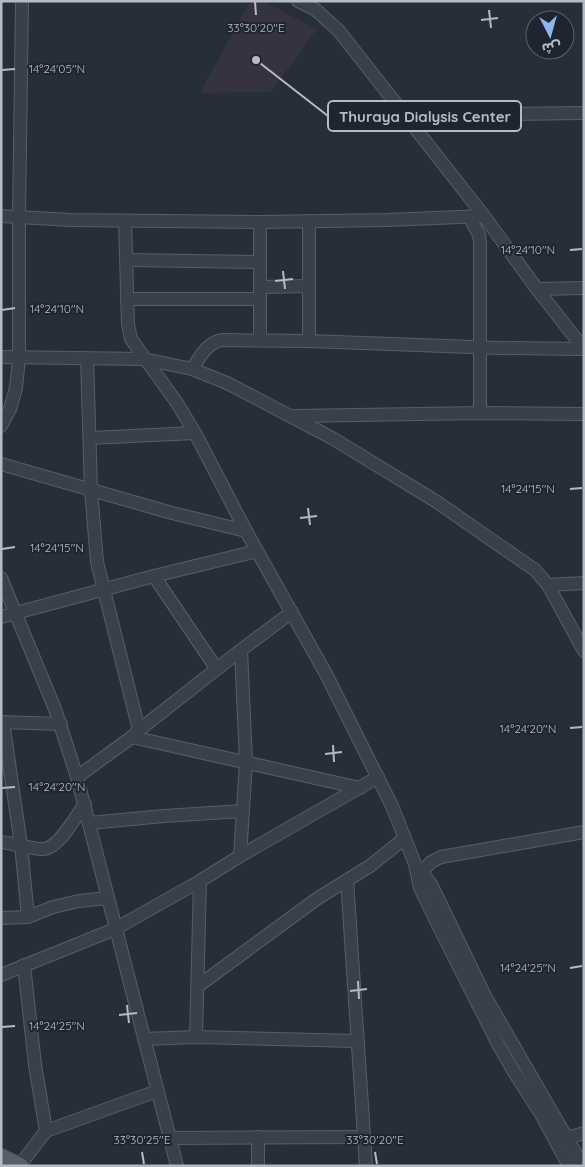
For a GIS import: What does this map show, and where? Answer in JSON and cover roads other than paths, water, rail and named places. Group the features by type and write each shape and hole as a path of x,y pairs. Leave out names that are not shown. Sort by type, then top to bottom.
{"main road":[{"path":"1,1157 19,1166"}],"street":[{"path":"1,426 16,388 19,358 22,1"},
{"path":"298,1 320,6 411,121 584,349"},
{"path":"411,121 432,115 584,113"},
{"path":"1,216 71,220 260,222 470,218 484,216"},
{"path":"470,218 479,235 480,242 480,413"},
{"path":"126,221 129,333 144,359 167,388 195,433 246,532 292,612 378,777 418,871 439,927 498,1044 569,1166"},
{"path":"309,221 309,341"},
{"path":"260,222 260,340"},
{"path":"127,260 260,262"},
{"path":"127,299 260,293 308,286"},
{"path":"537,289 584,288"},
{"path":"192,369 208,346 221,340 584,349"},
{"path":"1,357 144,359 192,369 227,383 340,443 437,502 534,570 548,585 584,651"},
{"path":"87,358 91,490 97,562 135,734"},
{"path":"292,416 480,413 584,414"},
{"path":"90,438 195,433"},
{"path":"1,464 246,532"},
{"path":"1,618 154,576 257,551"},
{"path":"154,576 216,668"},
{"path":"1,578 61,724 77,777 177,1166"},
{"path":"548,585 584,582"},
{"path":"77,777 135,734 216,668 292,612"},
{"path":"240,856 246,762 241,650"},
{"path":"28,917 21,845 2,722 61,724"},
{"path":"135,734 360,788"},
{"path":"1,975 115,929 378,777"},
{"path":"1,842 44,849 52,846 59,840 85,804"},
{"path":"89,823 242,811"},
{"path":"418,871 441,857 584,832"},
{"path":"198,986 318,898 370,866 404,838"},
{"path":"418,871 431,884 485,996 583,1166"},
{"path":"347,880 366,1166"},
{"path":"196,1037 200,881"},
{"path":"1,918 28,917 53,907 79,901 108,898"},
{"path":"24,966 32,1047 46,1131"},
{"path":"144,1039 196,1037 357,1041"},
{"path":"19,1166 46,1131 157,1091"},
{"path":"568,1138 584,1133"},
{"path":"258,1137 258,1166"},
{"path":"170,1138 364,1137"}],"place":[{"name":"Thuraya Dialysis Center","path":"256,60"}]}
